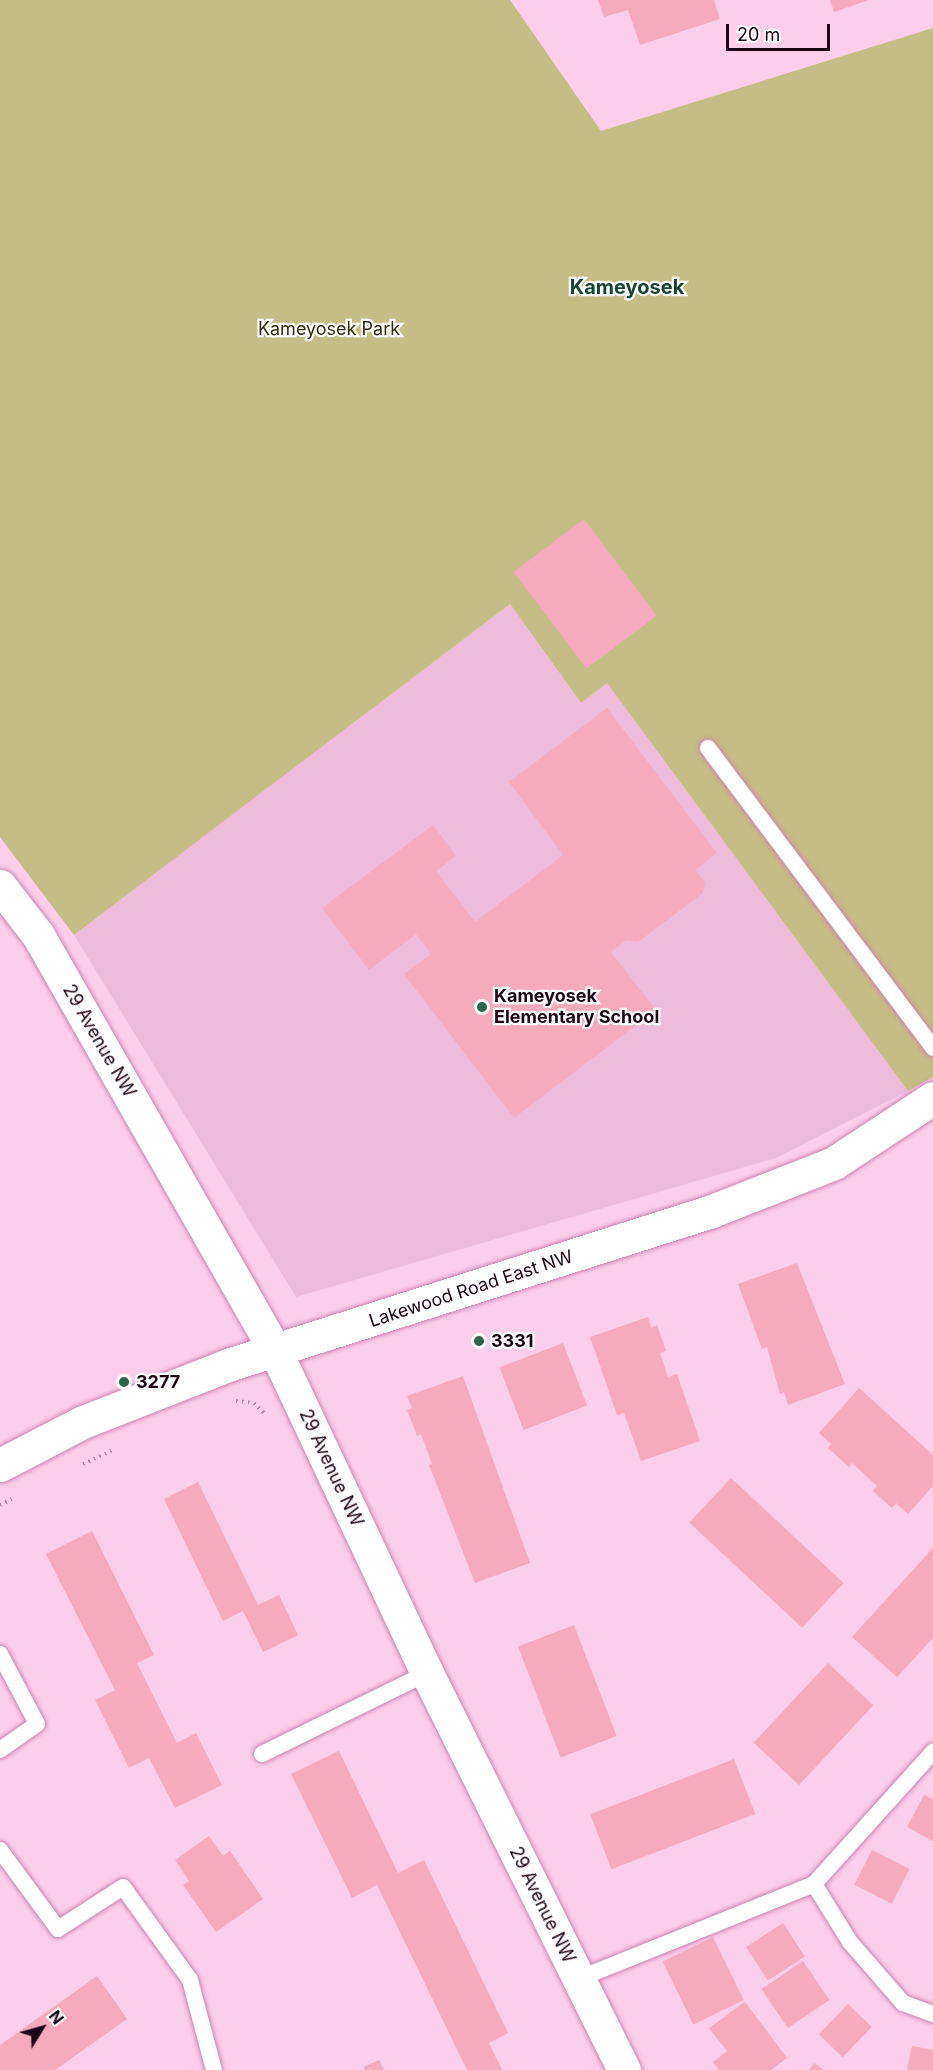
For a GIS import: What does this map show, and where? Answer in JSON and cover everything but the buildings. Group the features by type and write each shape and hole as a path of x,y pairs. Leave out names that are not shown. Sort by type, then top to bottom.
{"street":[{"name":"29 Avenue NW","path":"0,886 38,935 275,1350 427,1673 624,2070"},
{"name":"Lakewood Road East NW","path":"0,1464 83,1422 275,1350 710,1212 834,1163 933,1098"}],"lane":[{"path":"708,748 933,1048"},
{"path":"0,1654 38,1724 0,1750"},
{"path":"262,1754 427,1673"},
{"path":"578,1979 814,1884 933,1752"},
{"path":"0,1850 58,1929 123,1887 190,1980 214,2070"},
{"path":"814,1884 850,1942 903,2002 933,2014"}],"path":[{"path":"230,1402 254,1403 270,1423"},
{"path":"73,1468 121,1446"},
{"path":"0,1505 18,1496"}],"shaded area":[{"name":"Kameyosek Elementary School","path":"510,604 580,702 607,683 908,1091 776,1158 296,1297 74,935"}],"green space":[{"name":"Kameyosek Park","path":"0,0 510,0 601,131 933,28 933,1077 908,1091 607,683 581,703 510,604 74,935 0,837"}],"place":[{"name":"Kameyosek Elementary School","path":"482,1007"},
{"name":"3331","path":"479,1341"},
{"name":"3277","path":"124,1382"}],"district":[{"name":"Kameyosek","path":"627,287"}]}
